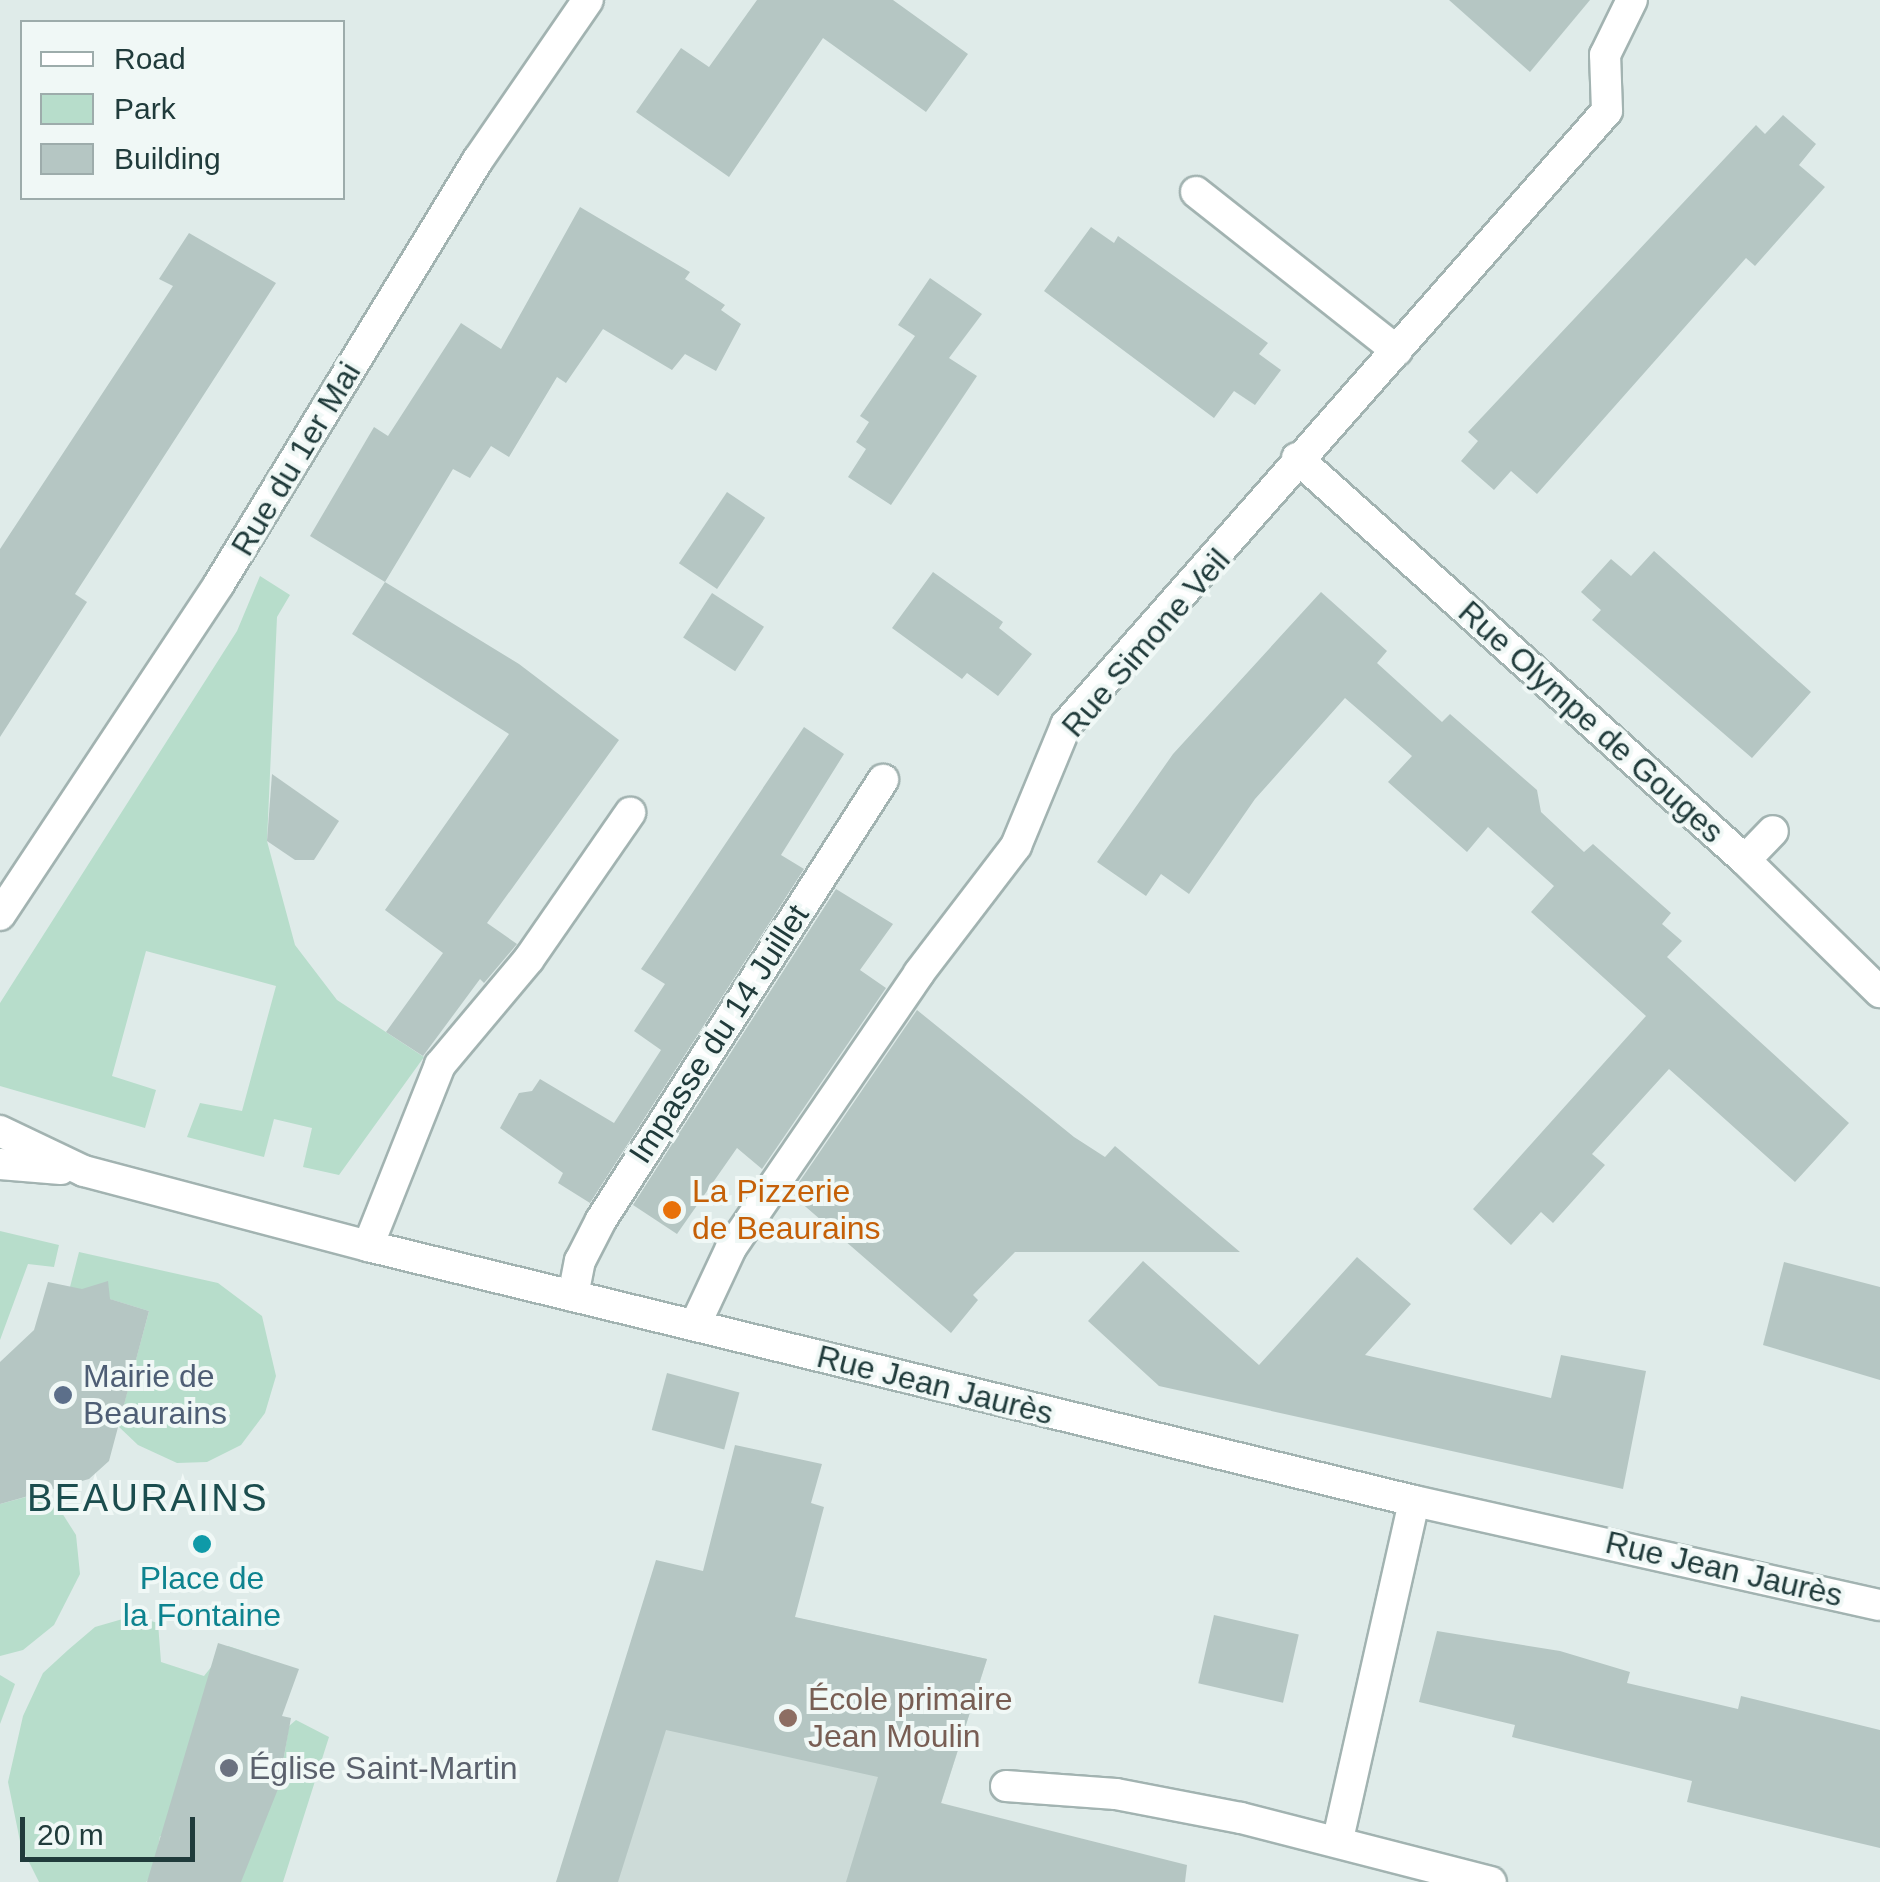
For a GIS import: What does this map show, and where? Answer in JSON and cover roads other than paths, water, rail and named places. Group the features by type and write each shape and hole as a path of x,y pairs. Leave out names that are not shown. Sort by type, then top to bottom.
{"street":[{"name":"Rue du 1er Mai","path":"0,915 220,584 478,160 588,0"},
{"name":"Rue Simone Veil","path":"695,1325 731,1248 919,972 1016,846 1066,726 1261,512 1297,458 1397,351 1608,111 1605,55 1632,0"},
{"path":"1196,192 1397,351"},
{"name":"Rue Olympe de Gouges","path":"1297,458 1745,860 1880,992"},
{"name":"Impasse du 14 Juillet","path":"572,1296 580,1261 601,1220 883,780"},
{"path":"368,1246 440,1065 529,959 630,813"},
{"path":"1745,860 1773,830"},
{"name":"Rue Jean Jaurès","path":"0,1132 84,1171 368,1246 1414,1500 1880,1605"},
{"path":"0,1164 84,1171"},
{"path":"1338,1839 1414,1500"},
{"path":"1006,1786 1116,1794 1338,1839 1491,1882"}],"place":[{"name":"La Pizzerie de Beaurains","path":"672,1210"},
{"name":"Mairie de Beaurains","path":"63,1395"},
{"name":"Place de la Fontaine","path":"202,1544"},
{"name":"École primaire Jean Moulin","path":"788,1718"},
{"name":"Église Saint-Martin","path":"229,1768"}],"district":[{"name":"BEAURAINS","path":"148,1499"}]}
